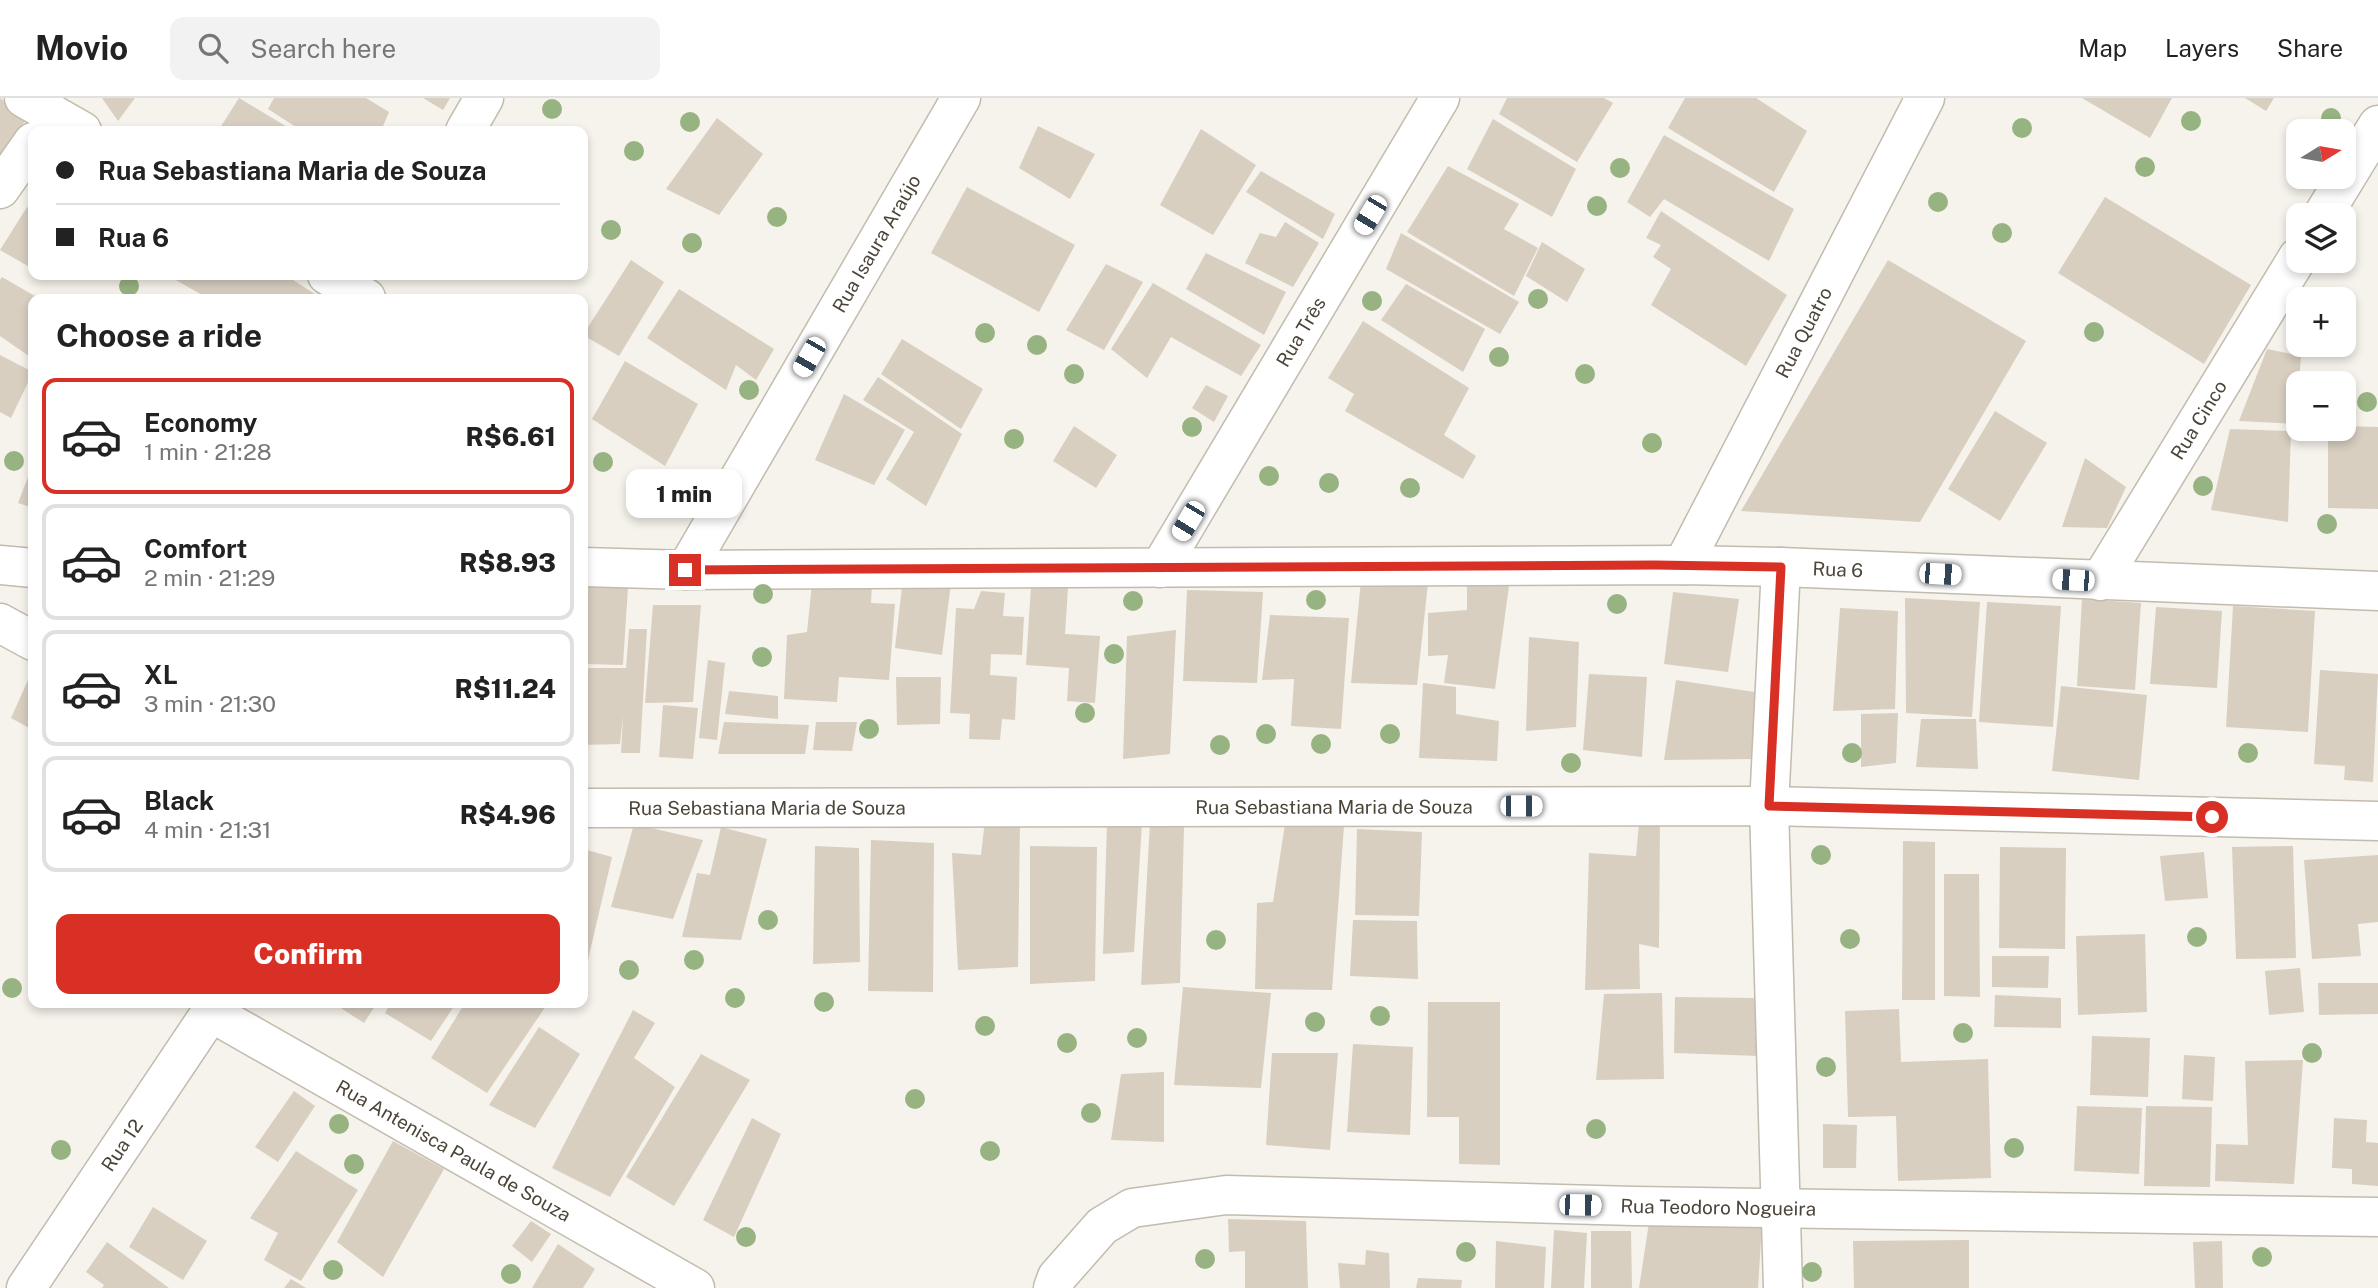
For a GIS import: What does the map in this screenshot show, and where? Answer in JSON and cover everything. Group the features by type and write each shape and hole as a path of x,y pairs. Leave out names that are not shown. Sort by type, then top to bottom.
{"street":[{"path":"468,126 484,98"},
{"name":"Rua Isaura Araújo","path":"685,570 961,98"},
{"name":"Rua Três","path":"1160,568 1440,98"},
{"name":"Rua Quatro","path":"1683,565 1925,98"},
{"path":"2334,203 2364,171 2378,125"},
{"path":"0,189 28,149"},
{"name":"Rua Cinco","path":"2099,581 2288,273"},
{"path":"340,280 370,291"},
{"path":"0,565 28,568"},
{"name":"Rua 6","path":"588,566 685,570 1683,565 2378,591"},
{"path":"1781,567 1769,806 1783,1288"},
{"path":"0,623 28,638"},
{"name":"Rua Sebastiana Maria de Souza","path":"588,808 1769,806 2378,821"},
{"name":"Rua 12","path":"26,1288 215,1008"},
{"name":"Rua Antenisca Paula de Souza","path":"215,1008 695,1288"},
{"name":"Rua Teodoro Nogueira","path":"1052,1288 1057,1277 1102,1226 1132,1208 1226,1195 1782,1209 2378,1217"}],"building":[{"path":"0,98 27,118 0,159"},
{"path":"102,98 135,98 118,121"},
{"path":"239,98 286,126 221,126"},
{"path":"274,98 366,98 389,112 383,126 294,126 268,109"},
{"path":"423,98 450,98 443,110"},
{"path":"1507,98 1604,98 1613,103 1577,162 1499,114"},
{"path":"1685,98 1756,98 1807,131 1774,192 1668,128"},
{"path":"2082,98 2172,98 2150,138"},
{"path":"2245,98 2274,98 2266,111"},
{"path":"717,118 763,154 719,215 666,189"},
{"path":"1493,119 1576,169 1552,217 1467,169"},
{"path":"1038,126 1095,154 1070,199 1019,168"},
{"path":"1201,129 1256,165 1213,235 1160,205"},
{"path":"1664,135 1794,209 1769,261 1664,199 1650,217 1627,202"},
{"path":"1448,166 1519,204 1504,229 1538,248 1514,296 1407,232"},
{"path":"1261,171 1335,214 1323,239 1246,192"},
{"path":"967,187 1075,245 1039,312 931,253"},
{"path":"2105,197 2251,285 2204,364 2058,273"},
{"path":"27,207 28,266 0,250"},
{"path":"1661,211 1787,295 1746,366 1651,305 1671,269 1653,257 1661,245 1646,238"},
{"path":"1285,222 1319,243 1293,287 1245,263 1260,233 1276,237"},
{"path":"1401,233 1519,302 1500,334 1386,269"},
{"path":"1542,242 1585,269 1567,302 1526,276"},
{"path":"1206,253 1286,292 1264,335 1186,289"},
{"path":"631,260 664,282 619,356 588,338 588,327"},
{"path":"1888,260 2026,341 1920,522 1741,511"},
{"path":"1106,264 1143,282 1104,350 1066,330"},
{"path":"2,277 31,294 28,294 28,356 0,336"},
{"path":"176,280 293,280 315,294 200,294"},
{"path":"1153,283 1261,345 1241,376 1171,337 1147,378 1111,349"},
{"path":"1406,284 1485,329 1463,372 1381,320"},
{"path":"679,289 774,349 756,380 736,365 726,390 647,338"},
{"path":"1363,321 1469,388 1444,435 1476,456 1463,479 1345,411 1354,394 1328,378"},
{"path":"902,339 983,389 961,429 881,374"},
{"path":"2267,349 2286,353 2286,357 2301,357 2300,371 2286,371 2286,423 2239,421"},
{"path":"0,355 28,369 28,382 11,418 0,412"},
{"path":"625,361 698,404 665,466 592,419"},
{"path":"878,377 962,434 926,506 886,479 914,432 863,400"},
{"path":"1206,385 1228,396 1214,422 1192,408"},
{"path":"844,394 905,430 874,485 815,460"},
{"path":"1995,411 2047,443 2000,521 1948,489"},
{"path":"1074,426 1117,455 1096,488 1053,461"},
{"path":"2356,426 2378,427 2378,509 2328,508 2328,441 2356,441"},
{"path":"2230,429 2286,431 2286,441 2291,441 2288,522 2211,510"},
{"path":"2085,458 2126,487 2107,528 2062,527"},
{"path":"28,477 28,506 18,503"},
{"path":"903,578 951,583 942,655 895,648"},
{"path":"1361,580 1428,583 1417,685 1351,683"},
{"path":"1467,581 1509,586 1495,689 1444,683 1448,655 1428,656 1428,613 1467,610"},
{"path":"588,583 628,587 623,665 588,664"},
{"path":"812,583 872,584 871,603 895,604 889,680 839,677 837,702 784,699 787,635 807,632"},
{"path":"1031,586 1068,588 1065,634 1100,636 1095,703 1067,701 1069,668 1026,665"},
{"path":"1187,590 1263,592 1257,683 1183,681"},
{"path":"981,591 1005,593 1003,616 1024,617 1022,655 991,654 990,675 1017,677 1015,720 1002,719 1000,740 969,739 970,714 950,713 956,608 974,609"},
{"path":"1673,592 1739,599 1728,672 1664,664"},
{"path":"1905,598 1980,602 1972,717 1906,713"},
{"path":"2082,599 2141,603 2135,690 2077,686"},
{"path":"1987,602 2061,606 2053,727 1979,722"},
{"path":"653,605 701,605 693,702 645,703"},
{"path":"2233,606 2315,611 2308,732 2226,727"},
{"path":"2156,607 2222,611 2217,688 2150,684"},
{"path":"1840,608 1898,611 1895,709 1833,711"},
{"path":"1270,615 1349,618 1341,729 1291,726 1294,679 1262,680"},
{"path":"629,629 647,629 640,753 621,753 623,715 620,744 588,745 588,668 626,668"},
{"path":"1176,630 1170,754 1123,759 1127,636"},
{"path":"1529,637 1579,642 1576,727 1526,731"},
{"path":"708,660 725,663 717,740 699,738"},
{"path":"2320,670 2378,674 2373,782 2344,780 2345,766 2314,764"},
{"path":"1589,674 1647,677 1642,757 1583,750"},
{"path":"896,677 941,677 940,724 897,725"},
{"path":"28,680 28,727 11,718"},
{"path":"1676,680 1761,693 1755,759 1664,760"},
{"path":"1423,683 1456,687 1456,714 1499,721 1497,761 1419,758"},
{"path":"2061,686 2147,695 2139,780 2052,771"},
{"path":"729,691 778,696 778,719 725,714"},
{"path":"663,705 698,708 693,759 659,757"},
{"path":"1898,713 1896,763 1861,767 1861,714"},
{"path":"1921,719 1976,719 1978,769 1916,767"},
{"path":"724,722 809,725 805,754 718,754"},
{"path":"816,722 857,722 852,751 813,750"},
{"path":"985,820 1020,823 1018,967 958,970 952,853 981,855"},
{"path":"1660,820 1659,948 1639,944 1640,989 1585,990 1589,853 1636,856 1639,823"},
{"path":"1150,822 1184,826 1180,983 1141,985"},
{"path":"1107,823 1142,823 1134,952 1103,954"},
{"path":"634,824 703,840 673,919 611,907"},
{"path":"1285,824 1344,826 1332,990 1255,989 1257,903 1273,902"},
{"path":"721,827 767,839 741,940 682,937 697,873 710,875"},
{"path":"1357,829 1422,832 1419,916 1355,915"},
{"path":"871,840 934,843 933,992 868,991"},
{"path":"1903,841 1935,842 1935,1000 1902,1000"},
{"path":"815,846 859,848 860,962 813,964"},
{"path":"1030,846 1097,847 1095,981 1030,984"},
{"path":"2293,846 2296,958 2236,959 2232,847"},
{"path":"2000,847 2066,848 2065,949 1999,948"},
{"path":"588,850 612,857 588,960"},
{"path":"2204,852 2208,898 2165,901 2160,856"},
{"path":"2378,855 2378,922 2358,924 2361,956 2312,959 2304,860"},
{"path":"1944,874 1979,874 1980,997 1944,996"},
{"path":"1353,920 1417,921 1418,979 1350,976"},
{"path":"2145,934 2147,1012 2078,1015 2076,936"},
{"path":"1992,956 2049,956 2048,988 1992,987"},
{"path":"2300,968 2304,1012 2269,1015 2265,971"},
{"path":"2318,983 2378,983 2378,1014 2319,1015"},
{"path":"1183,987 1271,993 1261,1088 1174,1085"},
{"path":"1662,993 1664,1079 1596,1080 1604,994"},
{"path":"1995,995 2061,998 2061,1028 1994,1027"},
{"path":"1675,997 1755,998 1759,1056 1674,1053"},
{"path":"1428,1002 1500,1002 1500,1165 1459,1164 1459,1117 1427,1117"},
{"path":"341,1008 374,1008 364,1023"},
{"path":"388,1008 453,1008 431,1041 385,1013"},
{"path":"462,1008 545,1008 487,1093 431,1058"},
{"path":"1899,1009 1901,1062 1988,1059 1991,1178 1898,1181 1896,1116 1848,1117 1845,1011"},
{"path":"633,1010 655,1023 634,1058 675,1087 610,1197 552,1168"},
{"path":"539,1027 580,1054 535,1128 489,1105"},
{"path":"2092,1036 2150,1038 2148,1097 2090,1095"},
{"path":"1353,1044 1413,1047 1410,1135 1347,1132"},
{"path":"1272,1053 1338,1053 1330,1150 1266,1145"},
{"path":"701,1054 750,1080 674,1206 626,1177"},
{"path":"2184,1055 2215,1057 2213,1101 2182,1099"},
{"path":"2303,1060 2294,1184 2215,1181 2216,1144 2248,1145 2245,1061"},
{"path":"1164,1072 1164,1142 1111,1140 1121,1074"},
{"path":"294,1091 315,1106 278,1162 255,1147"},
{"path":"2077,1106 2142,1108 2139,1174 2074,1171"},
{"path":"2146,1106 2212,1107 2210,1187 2144,1186"},
{"path":"752,1118 781,1134 734,1237 703,1220"},
{"path":"2334,1118 2367,1120 2366,1142 2378,1143 2378,1186 2352,1184 2352,1169 2332,1168"},
{"path":"1823,1124 1857,1125 1856,1168 1823,1168"},
{"path":"393,1141 444,1169 383,1277 337,1242"},
{"path":"296,1151 358,1190 301,1281 264,1260 278,1233 250,1218"},
{"path":"153,1207 207,1241 183,1280 129,1247"},
{"path":"1650,1216 1762,1224 1758,1288 1639,1288"},
{"path":"1228,1219 1306,1221 1308,1288 1245,1288 1245,1251 1229,1252"},
{"path":"531,1221 551,1234 532,1262 512,1246"},
{"path":"1554,1230 1587,1233 1584,1288 1551,1288"},
{"path":"1591,1231 1631,1231 1632,1288 1591,1288"},
{"path":"1969,1240 1969,1288 1854,1288 1853,1241"},
{"path":"1496,1241 1546,1247 1544,1288 1495,1288"},
{"path":"2222,1241 2223,1288 2195,1288 2193,1242"},
{"path":"107,1242 169,1288 102,1288 104,1285 86,1272"},
{"path":"558,1244 595,1269 583,1288 532,1288"},
{"path":"1366,1250 1389,1253 1390,1288 1340,1288 1338,1263 1365,1265"},
{"path":"1418,1278 1462,1280 1461,1288 1416,1288"},
{"path":"291,1279 306,1288 284,1288"}],"route":[{"path":"685,570 1655,565 1781,567 1769,806 2212,817"}]}
